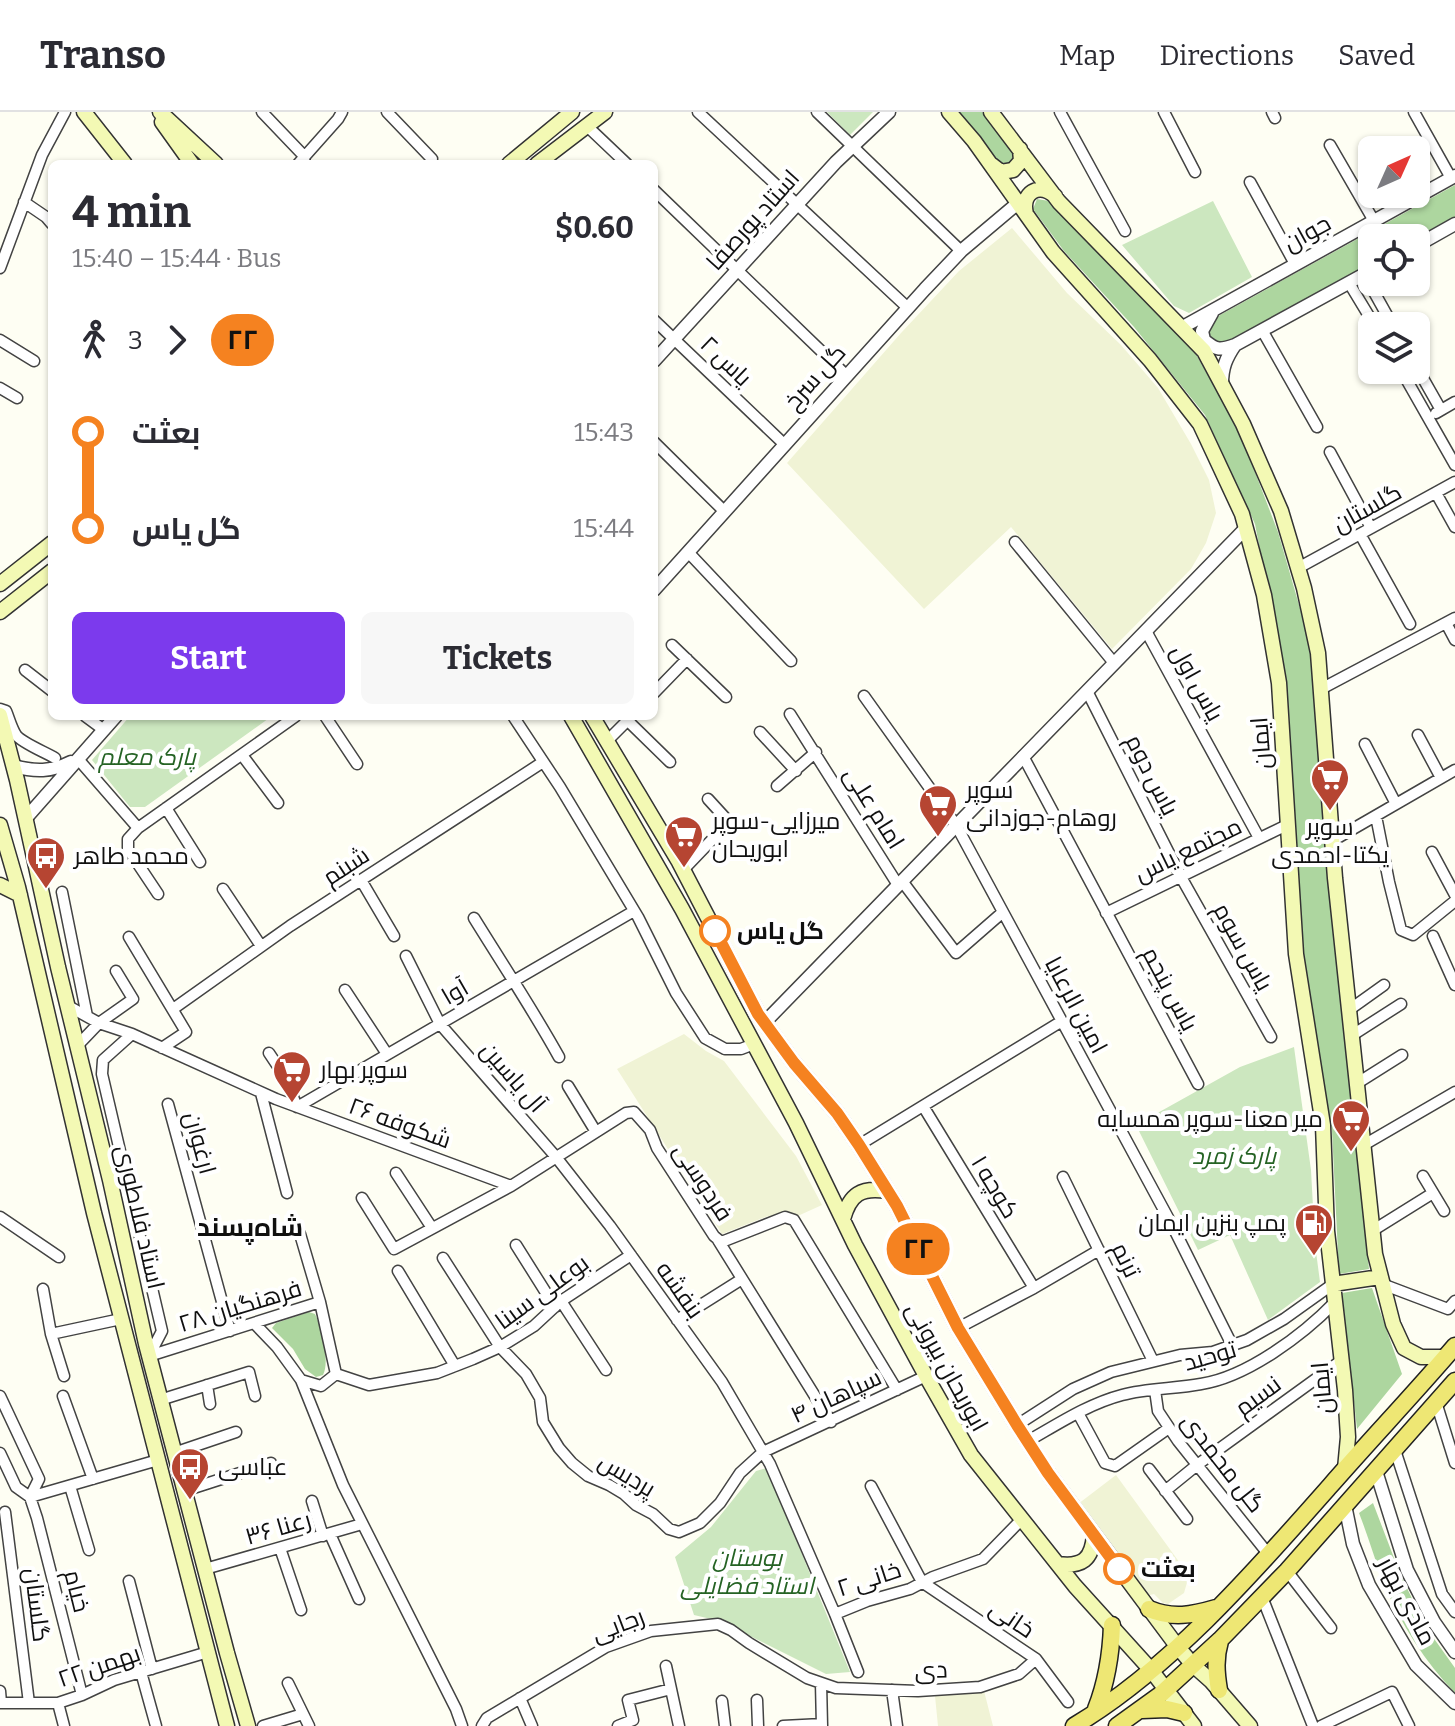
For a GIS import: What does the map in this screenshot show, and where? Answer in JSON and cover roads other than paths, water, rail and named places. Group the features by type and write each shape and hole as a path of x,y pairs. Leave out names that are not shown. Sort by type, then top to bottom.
{"main road":[{"path":"84,112 122,160"},
{"path":"158,112 189,160"},
{"path":"158,112 212,160"},
{"path":"514,160 572,112"},
{"path":"542,160 605,112"},
{"name":"ایمان","path":"949,112 974,141 1053,252 1150,360 1200,424 1242,514 1264,595 1279,683 1296,954 1323,1125 1327,1231 1348,1437 1345,1469"},
{"path":"997,114 1055,197"},
{"path":"991,165 1001,172 1013,170 1021,161 1020,149"},
{"path":"1022,208 1036,190 1050,192 1204,351 1243,424 1281,511 1318,653 1332,841 1375,1254 1393,1324 1404,1348 1421,1357 1450,1351"},
{"path":"0,584 7,574 48,546"},
{"path":"0,621 6,608 48,574"},
{"name":"استاد فلاطوری","path":"0,715 149,1356 248,1726"},
{"name":"ابوریحان بیرونی","path":"573,720 682,909 926,1376 971,1455 1075,1586 1151,1670 1189,1719"},
{"name":"ابوریحان بیرونی","path":"594,720 683,870 758,1014 859,1145 897,1206 958,1328 1048,1473 1177,1646 1250,1726"},
{"name":"استاد فلاطوری","path":"0,825 20,895 115,1297 227,1726"},
{"path":"0,885 20,895"},
{"path":"843,1219 847,1205 857,1193 872,1188 887,1191"},
{"path":"1333,1284 1381,1281"},
{"path":"115,1297 135,1293"},
{"path":"1074,1726 1151,1670 1217,1608 1269,1555 1450,1351"},
{"path":"1117,1726 1167,1690 1220,1640 1287,1571 1455,1381"},
{"path":"1058,1564 1073,1566 1087,1558 1093,1549 1094,1535"},
{"path":"1149,1609 1175,1616 1217,1608"},
{"path":"197,1613 215,1609"},
{"path":"1096,1711 1111,1661 1112,1625"},
{"path":"1219,1690 1216,1655 1220,1640"},
{"path":"1140,1710 1167,1709 1189,1719"}],"street":[{"path":"0,268 42,155 65,112"},
{"path":"262,112 303,160"},
{"path":"305,160 342,112"},
{"path":"387,112 432,159"},
{"path":"698,112 908,308"},
{"path":"817,112 961,251"},
{"name":"استاد پورصفا","path":"658,357 852,146 889,112"},
{"path":"1060,112 1125,231"},
{"path":"1164,112 1195,172"},
{"path":"1414,112 1453,177"},
{"path":"587,126 623,160"},
{"path":"1330,145 1374,221"},
{"name":"جوان","path":"1181,328 1453,177"},
{"path":"1250,182 1295,264"},
{"path":"658,194 846,375"},
{"path":"24,202 48,219"},
{"name":"گل سرخ","path":"659,575 688,552 961,251 1022,208"},
{"path":"1430,238 1455,224"},
{"path":"1213,310 1202,331 1204,340 1221,350 1358,278"},
{"path":"1349,283 1367,312"},
{"name":"یاس ۲","path":"658,324 784,444"},
{"path":"1262,330 1317,427"},
{"path":"0,340 34,361"},
{"path":"1222,384 1227,356 1235,345"},
{"path":"1410,384 1455,465"},
{"path":"1426,384 1441,410"},
{"path":"0,388 17,398"},
{"path":"1429,416 1455,402"},
{"path":"658,446 724,511"},
{"path":"1330,452 1371,528"},
{"name":"گلستان","path":"1298,568 1455,482"},
{"path":"1436,493 1455,527"},
{"path":"764,1023 1246,528"},
{"path":"1360,534 1410,624"},
{"path":"1015,542 1114,663"},
{"path":"688,552 791,661"},
{"path":"1321,689 1450,620 1455,640"},
{"name":"یاس اول","path":"1146,631 1259,838"},
{"path":"672,645 726,697"},
{"path":"658,689 687,659"},
{"path":"25,670 48,688"},
{"name":"یاس دوم","path":"1087,691 1181,877"},
{"name":"امین الرعایا","path":"864,696 956,825 1172,1225 1232,1345"},
{"path":"0,709 6,711 21,741 55,758"},
{"name":"امام علی","path":"790,714 900,883 956,953 1003,912"},
{"path":"90,720 104,730"},
{"path":"26,818 113,720"},
{"path":"158,894 128,849 128,839 138,828 289,720"},
{"path":"328,720 357,764"},
{"path":"516,720 634,911 676,993 705,1038 725,1049 741,1049 754,1044"},
{"path":"607,741 627,720"},
{"path":"631,720 670,762"},
{"path":"760,732 796,771"},
{"path":"1332,841 1451,775 1418,735"},
{"path":"1365,744 1396,804"},
{"path":"777,786 816,752"},
{"path":"242,755 278,803"},
{"name":"یاس پنجم","path":"1023,756 1198,1084"},
{"path":"14,766 46,771 78,759"},
{"path":"78,759 138,828"},
{"name":"شبنم","path":"173,1009 261,946 543,762"},
{"path":"683,870 729,822 708,799"},
{"path":"166,808 200,862"},
{"path":"1376,816 1401,930 1413,935 1455,898 1432,852"},
{"name":"مجتمع یاس","path":"1106,913 1289,824"},
{"name":"یاس سوم","path":"1181,877 1271,1037"},
{"path":"361,880 394,936"},
{"path":"223,889 261,946"},
{"path":"62,892 87,1016"},
{"name":"آوا","path":"297,1107 634,911"},
{"path":"474,918 559,1057"},
{"path":"1433,936 1451,966 1455,985"},
{"path":"129,937 186,1032 162,1048"},
{"name":"آل یاسین","path":"406,956 440,1024 556,1157"},
{"path":"77,1046 99,1023 133,999 116,971"},
{"path":"1349,1010 1384,985"},
{"path":"345,990 387,1054"},
{"path":"1351,1036 1401,1004"},
{"name":"شکوفه ۲۶","path":"68,1006 99,1023 132,1034 261,1093 511,1186"},
{"path":"859,1145 1062,1021"},
{"path":"132,1034 103,1060 102,1074 162,1331 149,1356"},
{"path":"269,1053 285,1077 297,1107"},
{"path":"1356,1084 1402,1055"},
{"path":"568,1086 596,1132"},
{"path":"1362,1146 1455,1092"},
{"path":"261,1093 287,1193"},
{"name":"ارغوان","path":"168,1104 230,1331"},
{"name":"کوچه ۱","path":"923,1106 1034,1288"},
{"name":"فردوسی","path":"362,1198 394,1249 511,1186 626,1113 634,1112 650,1130 657,1148 720,1241 785,1217 794,1220 897,1390"},
{"name":"بنفشه","path":"556,1157 722,1382 763,1452"},
{"path":"396,1173 432,1228"},
{"path":"1423,1176 1444,1211"},
{"name":"ترنم","path":"1063,1177 1153,1361"},
{"path":"1372,1231 1433,1193"},
{"path":"0,1217 59,1257"},
{"path":"300,1234 320,1302"},
{"path":"716,1238 831,1422"},
{"path":"516,1245 606,1370"},
{"path":"958,1328 1099,1250"},
{"name":"بوعلی سینا","path":"336,1374 369,1385 437,1373 455,1366 500,1347 534,1326 558,1304 631,1255"},
{"name":"پردیس","path":"443,1258 500,1347 526,1374 540,1398 543,1422 559,1448 588,1476 624,1494 669,1529 679,1532 700,1523 720,1503 740,1473 763,1452"},
{"path":"398,1271 455,1366"},
{"path":"677,1320 742,1279"},
{"path":"1381,1281 1448,1309 1455,1301"},
{"path":"1017,1425 1073,1389 1111,1372 1180,1355 1213,1352 1247,1340 1284,1319 1333,1284"},
{"path":"43,1289 51,1334 64,1376"},
{"name":"فرهنگیان ۲۸","path":"149,1356 320,1302 336,1374"},
{"name":"توحید","path":"1028,1441 1078,1413 1125,1394 1202,1384 1234,1374 1265,1358 1316,1322 1335,1302"},
{"path":"51,1334 121,1319"},
{"path":"254,1323 277,1347 301,1380 343,1485 462,1726"},
{"name":"نسیم","path":"1165,1491 1342,1360"},
{"path":"160,1400 249,1372 255,1396"},
{"path":"301,1380 321,1386 336,1374"},
{"name":"سپاهان ۴","path":"763,1452 926,1376"},
{"path":"207,1385 210,1404"},
{"name":"گل محمدی","path":"1155,1390 1158,1411 1169,1428 1269,1555"},
{"name":"خیام","path":"0,1396 39,1479 30,1497"},
{"path":"63,1396 93,1479"},
{"path":"1436,1402 1455,1463"},
{"path":"1078,1413 1105,1463 1115,1466 1169,1428"},
{"path":"174,1453 236,1432"},
{"path":"1395,1450 1442,1594 1451,1598 1455,1612"},
{"name":"خانی ۲","path":"763,1452 835,1614 910,1589 983,1559 1022,1519"},
{"name":"خیام","path":"0,1453 16,1487 30,1497 82,1695"},
{"path":"30,1497 158,1460"},
{"path":"184,1491 271,1463"},
{"path":"1149,1469 1187,1519"},
{"name":"مادی بهار","path":"1376,1471 1407,1570 1434,1622 1455,1652"},
{"path":"70,1486 89,1550"},
{"path":"871,1486 922,1582"},
{"path":"312,1501 359,1599"},
{"name":"مادی بهار","path":"1345,1505 1353,1544 1369,1585 1416,1665 1455,1703"},
{"name":"گلستان","path":"5,1512 29,1703"},
{"name":"رعنا ۳۶","path":"205,1569 362,1524"},
{"path":"280,1548 301,1610"},
{"path":"1287,1571 1331,1628"},
{"path":"129,1581 156,1726"},
{"name":"خانی","path":"922,1582 1036,1659 1068,1702"},
{"path":"1262,1597 1313,1726"},
{"path":"835,1614 858,1672"},
{"name":"رجایی","path":"482,1726 487,1718 606,1647 651,1631 718,1624 807,1678 821,1683"},
{"name":"۲۲ بهمن","path":"1,1703 58,1703 114,1680 208,1652"},
{"name":"دی","path":"821,1683 836,1688 918,1691 980,1687 1019,1674 1036,1659"},
{"path":"666,1666 679,1726"},
{"path":"288,1683 309,1726"},
{"path":"783,1726 822,1725 821,1683"},
{"path":"618,1726 633,1720 628,1700 671,1689"},
{"path":"892,1690 897,1726"},
{"path":"0,1691 1,1703"},
{"path":"1321,1726 1392,1692 1409,1726"},
{"path":"520,1698 532,1726"},
{"path":"757,1700 758,1726"},
{"path":"722,1701 725,1726"},
{"path":"58,1703 64,1726"},
{"path":"263,1726 303,1714"}],"place":[{"name":"سوپر یکتا-احمدی","path":"1330,812"},
{"name":"سوپر روهام-جوزدانی","path":"938,838"},
{"name":"میرزایی-سوپر ابوریحان","path":"684,869"},
{"name":"محمد طاهر","path":"46,890"},
{"name":"گل یاس","path":"715,931"},
{"name":"سوپر بهار","path":"292,1104"},
{"name":"میر معنا-سوپر همسایه","path":"1351,1153"},
{"name":"پمپ بنزین ایمان","path":"1314,1257"},
{"name":"عباسی","path":"190,1501"},
{"name":"بعثت","path":"1119,1569"}],"district":[{"name":"شاه‌پسند","path":"250,1227"}],"park label":[{"name":"پارک معلم","path":"147,757"},
{"name":"پارک زمرد","path":"1234,1156"},
{"name":"بوستان استاد فضایلی","path":"747,1572"}]}
